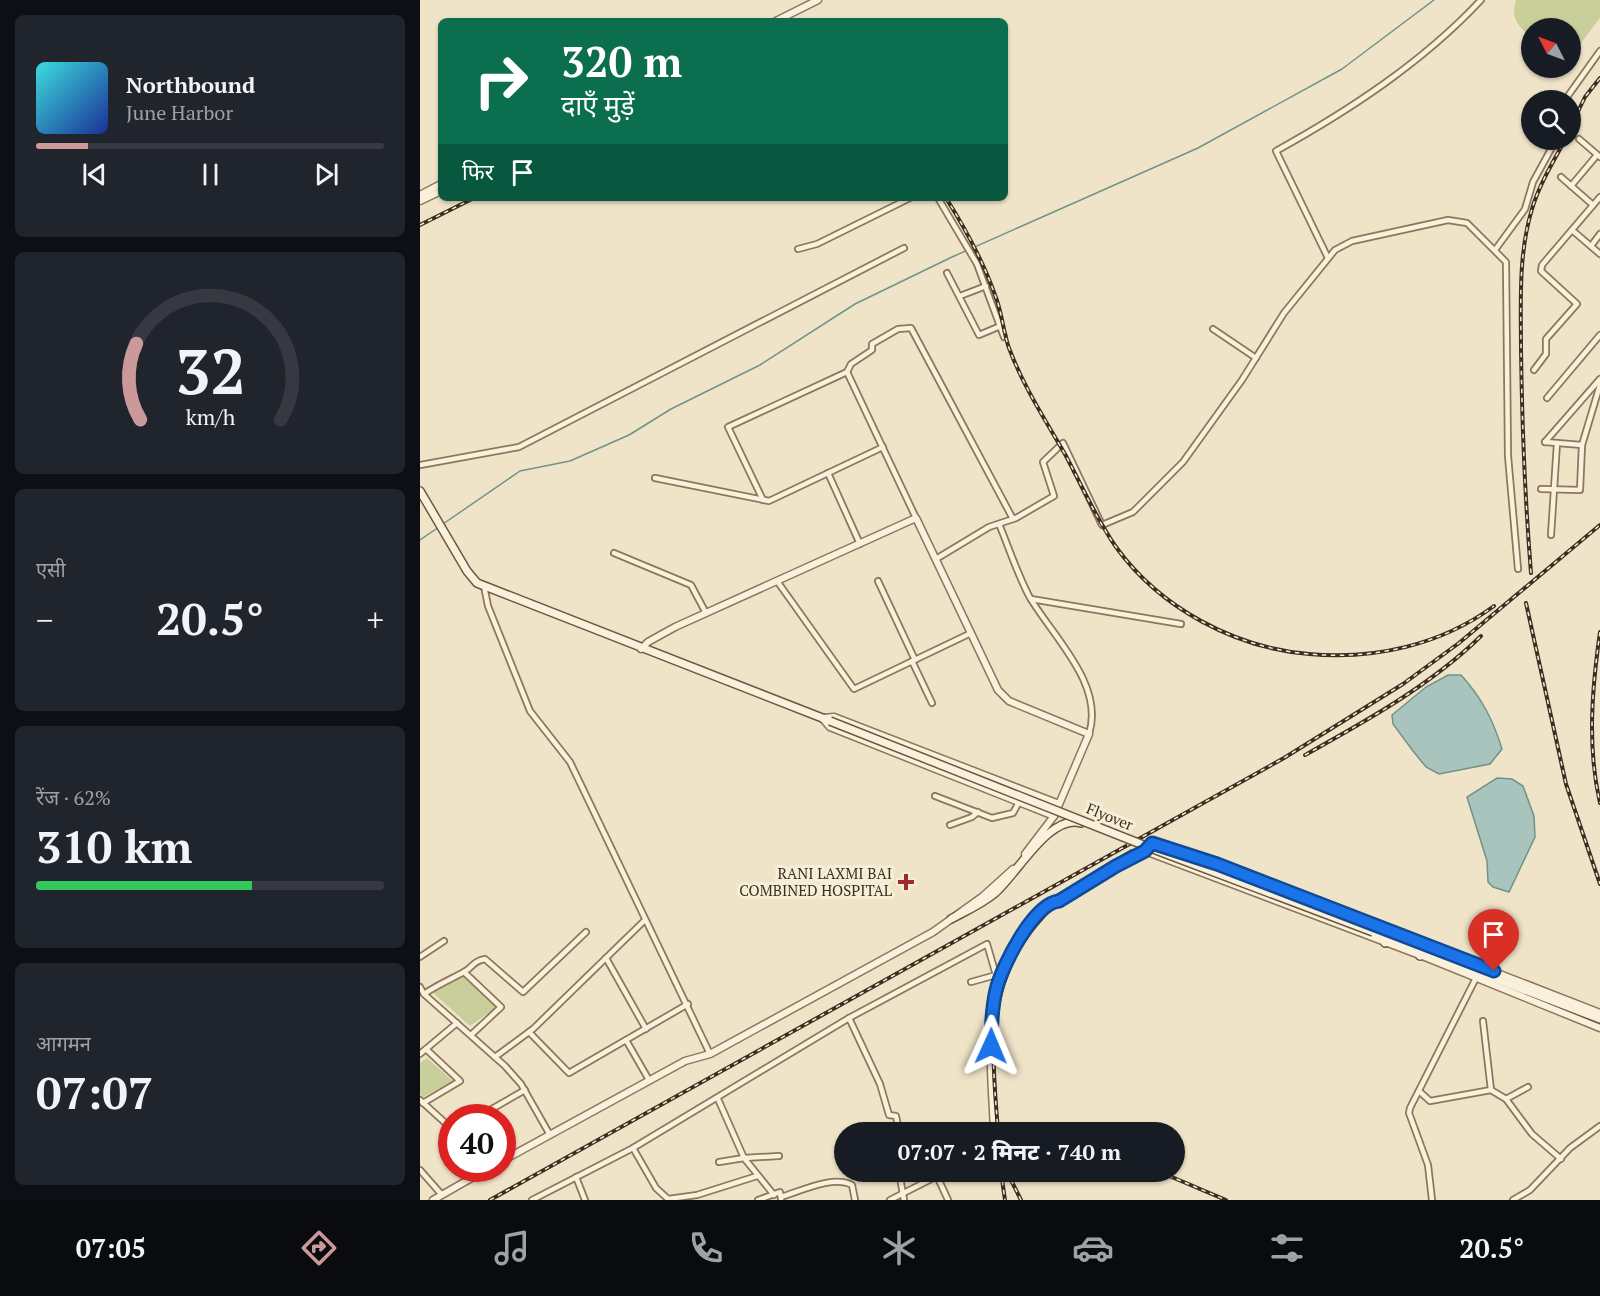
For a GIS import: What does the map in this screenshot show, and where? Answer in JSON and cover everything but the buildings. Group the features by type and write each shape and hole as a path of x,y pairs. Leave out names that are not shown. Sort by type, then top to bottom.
{"main road":[{"path":"420,491 438,518 467,571 477,583 484,586"},
{"name":"Flyover","path":"484,586 1112,832 1600,1019"},
{"path":"951,919 993,894 1020,867 1048,831 1058,825 1075,821 1105,832 1112,832"}],"street":[{"path":"782,18 818,0"},
{"path":"1328,258 1276,151 1338,116 1384,83 1431,47 1481,0"},
{"path":"1572,90 1600,51"},
{"path":"1571,186 1599,156 1581,141"},
{"path":"1495,250 1524,208 1533,182 1551,150"},
{"path":"1561,177 1593,205"},
{"path":"420,195 438,186"},
{"path":"420,201 438,192"},
{"path":"1534,370 1546,354 1546,339 1577,304 1541,271 1542,265 1600,196"},
{"path":"798,249 817,244 904,201"},
{"path":"940,201 972,255 986,286 998,327 1004,338"},
{"path":"936,559 1054,496 1043,462 1063,443 1102,525 1133,512 1183,462 1256,358 1284,313 1335,250 1352,241 1448,220 1467,223 1506,262 1508,456 1518,569"},
{"path":"1572,230 1600,254"},
{"path":"1590,246 1600,234"},
{"path":"420,465 519,447 904,248"},
{"path":"947,273 979,335 998,327"},
{"path":"960,296 986,286"},
{"path":"763,500 728,427 847,372 851,364 872,350 872,345 898,330 911,328 1013,519"},
{"path":"1213,330 1256,358"},
{"path":"1547,399 1600,335"},
{"path":"847,372 998,690 1009,701 1089,734"},
{"path":"1582,445 1545,442 1600,379"},
{"path":"1541,489 1580,490 1582,445 1600,385"},
{"path":"1551,535 1557,443"},
{"path":"655,478 769,501 883,447"},
{"path":"828,473 860,544"},
{"path":"641,649 648,642 706,613 916,518"},
{"path":"516,1153 685,1061 710,1054 933,932 1008,874 1054,816 1089,734 1093,712 1088,692 1078,671 1031,599 999,524"},
{"path":"614,553 691,585 706,613"},
{"path":"777,581 854,689 971,633"},
{"path":"878,581 932,703"},
{"path":"484,586 488,606 530,711 570,762 710,1054"},
{"path":"1031,599 1180,624"},
{"path":"822,718 834,717 1059,804"},
{"path":"822,718 830,727 1054,816"},
{"path":"935,796 992,818 1013,813 1019,802"},
{"path":"950,825 972,817 978,812"},
{"path":"994,1122 991,1024 997,987 1015,946 1029,924 1049,904 1059,901 1145,851 1152,843 1180,852 1387,937"},
{"path":"1145,851 1387,937"},
{"path":"495,1057 529,1032 645,920"},
{"path":"424,994 450,977 464,972 475,961 485,959 524,992 586,932"},
{"path":"420,957 444,941"},
{"path":"532,1200 633,1148 718,1099 849,1018 987,944 996,975 971,982"},
{"path":"1422,950 1476,978 1600,1028"},
{"path":"1422,950 1600,1013"},
{"path":"606,958 646,1029"},
{"path":"464,972 501,1007 471,1035"},
{"path":"1432,1200 1428,1165 1409,1113 1476,978"},
{"path":"420,987 424,994 495,1057 525,1090 550,1135"},
{"path":"529,1032 569,1073 688,1004"},
{"path":"849,1018 880,1084 889,1114 896,1116 897,1122"},
{"path":"1483,1021 1491,1089"},
{"path":"420,1054 457,1023"},
{"path":"626,1040 649,1080"},
{"path":"426,1049 460,1081 422,1102 438,1116"},
{"path":"1506,1099 1528,1087"},
{"path":"1419,1091 1430,1101 1491,1089 1506,1099 1532,1134 1561,1159"},
{"path":"500,1104 525,1090"},
{"path":"718,1099 744,1158 774,1195"},
{"path":"1513,1200 1530,1190 1570,1148 1600,1126"},
{"path":"633,1148 657,1188 668,1199 697,1195 757,1176"},
{"path":"718,1162 779,1156"},
{"path":"420,1170 442,1195"},
{"path":"576,1177 585,1200"},
{"path":"433,1200 465,1182"},
{"path":"759,1200 780,1192 781,1198 819,1185 844,1182 852,1185 855,1200"},
{"path":"899,1182 904,1200"},
{"path":"890,1200 925,1182"},
{"path":"940,1182 948,1200"}],"green space":[{"path":"1516,0 1600,0 1600,18 1581,43 1581,18 1521,18 1521,27 1516,21 1514,6"},
{"path":"462,976 497,1007 470,1026 432,992"},
{"path":"427,1058 453,1081 423,1097 420,1094 420,1063"}],"water":[{"path":"1448,675 1461,675 1475,692 1491,719 1502,749 1490,764 1439,774 1426,767 1413,751 1393,724 1392,715 1426,687"},
{"path":"1497,778 1512,779 1523,786 1534,816 1535,837 1509,892 1493,887 1488,882 1487,861 1467,797"}],"waterway":[{"path":"443,524 520,471 570,461 629,435 671,409 760,365 855,304 952,257 1198,148 1342,69 1434,0"},
{"path":"420,540 439,527"}],"railway":[{"path":"1581,105 1600,78"},
{"path":"1531,573 1522,406 1522,261 1535,200 1560,150"},
{"path":"420,225 468,201"},
{"path":"948,201 985,270 997,301 1009,348 1035,403 1066,456 1102,526 1134,569 1154,589 1201,621 1227,634 1281,650 1309,654 1358,655 1406,647 1452,631 1474,620 1494,606"},
{"path":"490,1200 1284,758 1403,684 1459,643 1600,525"},
{"path":"1526,603 1566,784 1600,884"},
{"path":"1600,632 1592,718 1593,761 1600,803"},
{"path":"1305,755 1419,686 1462,654 1481,636"},
{"path":"997,1122 994,1036 998,1003 1007,973 1020,947 1036,924 1056,904 1079,885 1132,851"},
{"path":"1002,1182 1005,1200"},
{"path":"1012,1182 1021,1200"},
{"path":"1184,1182 1226,1200"}],"place":[{"name":"RANI LAXMI BAI COMBINED HOSPITAL","path":"906,882"}],"route":[{"path":"991,1046 991,1024 997,987 1015,946 1029,924 1049,904 1059,901 1145,851 1145,848 1152,843 1217,864 1494,971"}]}
